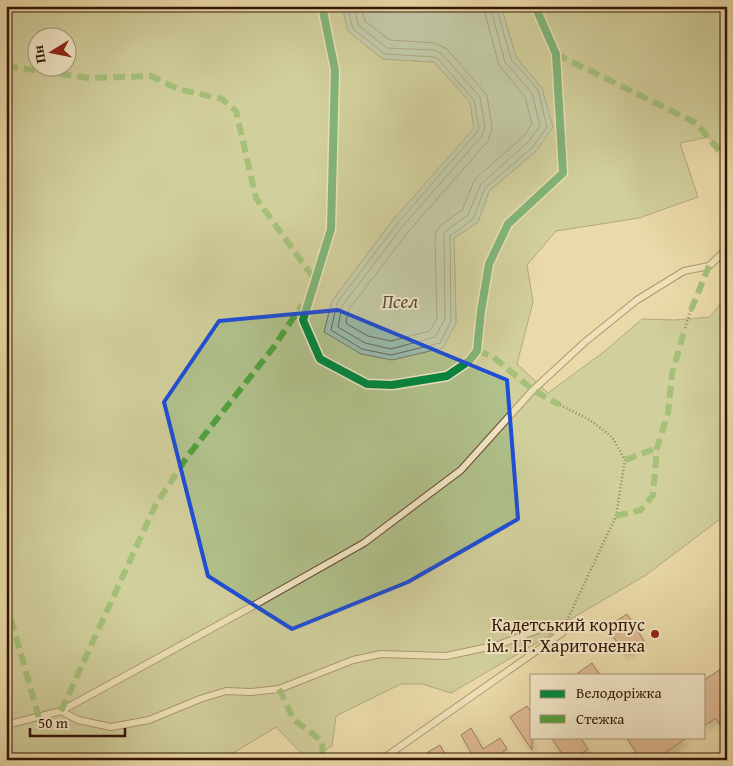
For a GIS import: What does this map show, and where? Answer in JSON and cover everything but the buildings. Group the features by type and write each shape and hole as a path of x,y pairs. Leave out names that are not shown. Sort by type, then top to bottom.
{"lane":[{"path":"6,725 61,711 364,543 460,470 533,390 584,342 637,300 684,271 709,266 727,249"},
{"path":"61,711 78,720 111,727 149,720 200,699 226,692 278,689 353,660 381,654 446,656 498,646 543,628 562,633 381,760"}],"path":[{"path":"685,328 691,310"},
{"path":"560,405 590,420 612,437 625,460 616,516 568,616"}],"highlighted area":[{"path":"338,310 507,380 518,519 408,582 292,629 208,576 164,402 219,321"}],"green space":[{"path":"6,6 342,6 348,31 383,59 434,62 470,102 474,129 393,220 332,301 324,332 456,322 454,238 478,222 489,191 537,150 542,88 516,57 501,6 727,6 727,151 708,137 680,143 698,197 639,218 556,231 527,265 533,302 517,364 548,393 605,351 642,319 674,320 710,317 727,296 727,514 646,575 571,619 550,623 552,634 451,693 422,684 401,684 336,716 332,746 308,760 276,727 222,760 6,760"}],"water":[{"name":"Псел","path":"342,6 501,6 516,57 542,88 553,127 537,150 489,191 478,222 454,238 456,323 443,348 392,360 361,354 324,332 332,301 393,220 474,128 470,102 434,62 383,59 348,31"}],"marked path":[{"path":"556,54 696,123 727,160"},
{"path":"6,66 89,78 151,76 178,89 222,99 236,111 256,198 315,280 314,283"},
{"path":"691,310 709,266"},
{"path":"61,711 155,506 187,457 273,348 302,305"},
{"path":"616,516 641,510 653,495 657,448 668,413 672,374 685,328"},
{"path":"477,351 492,356 533,390 560,405"},
{"path":"625,460 657,448"},
{"path":"6,602 39,718"},
{"path":"279,689 294,720 322,741 323,756 317,760"}],"cycle path":[{"path":"322,6 335,70 331,229 303,320 320,359 367,384 392,385 447,376 469,361 477,351 481,311 489,264 508,224 563,173 556,54 535,6"}],"place":[{"name":"Кадетський корпус ім. І.Г. Харитоненка","path":"655,634"}]}
